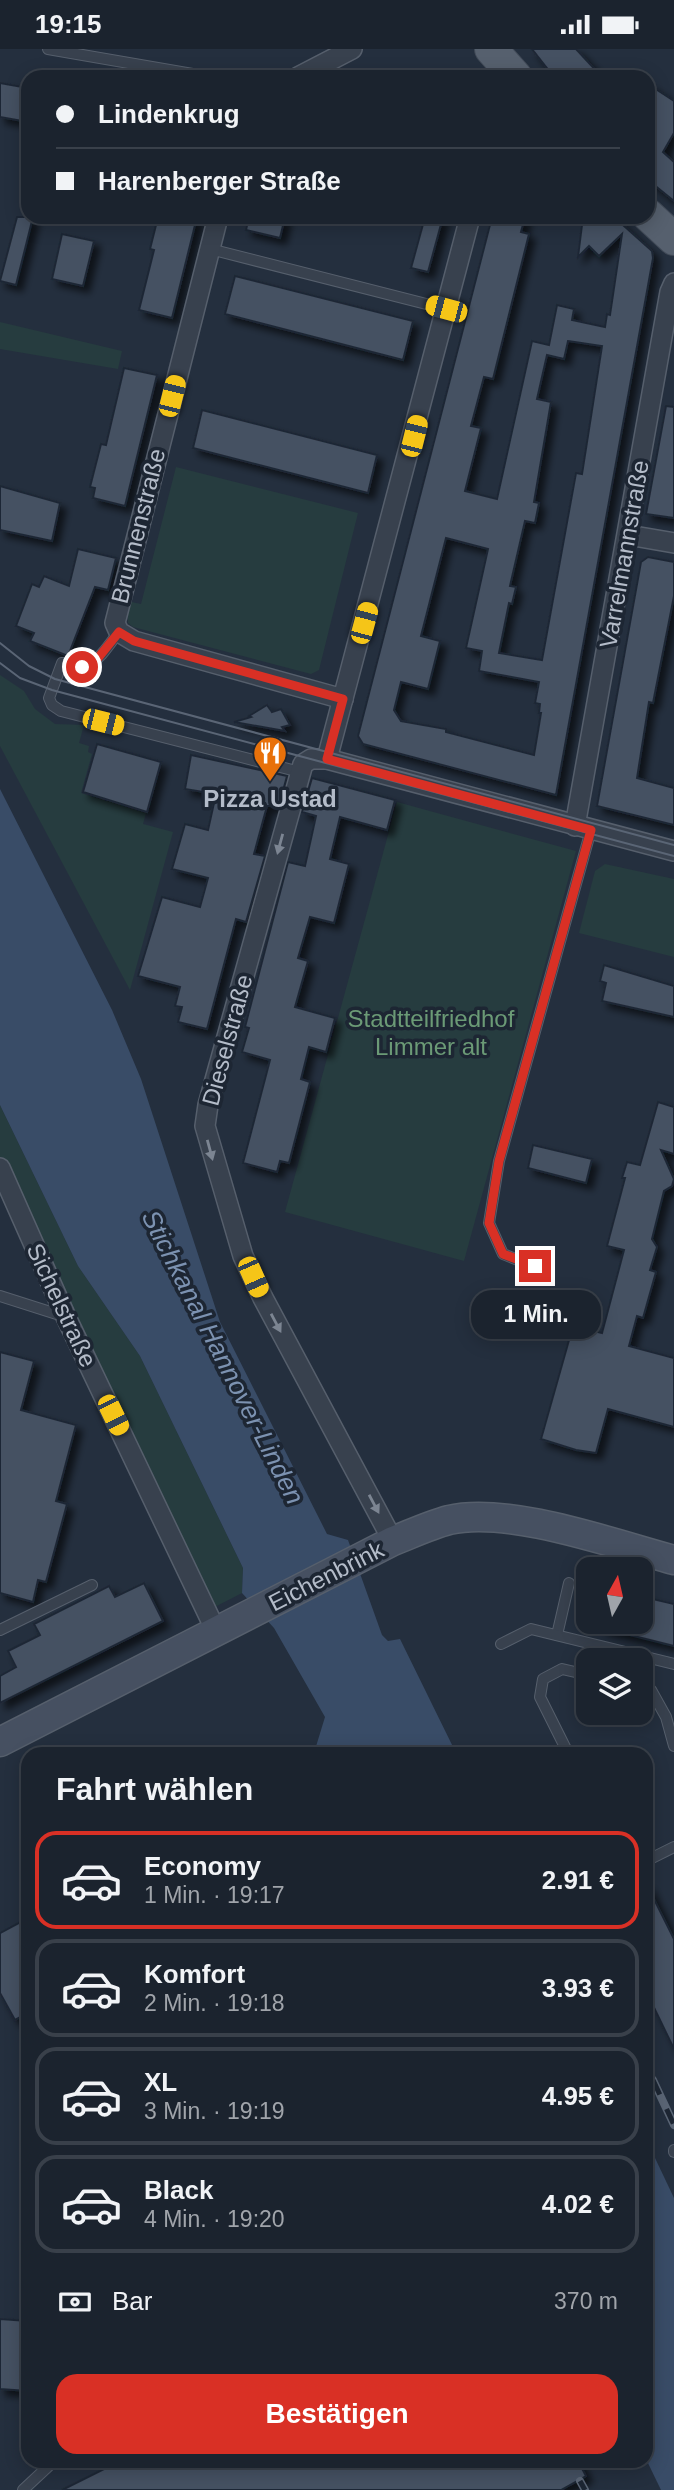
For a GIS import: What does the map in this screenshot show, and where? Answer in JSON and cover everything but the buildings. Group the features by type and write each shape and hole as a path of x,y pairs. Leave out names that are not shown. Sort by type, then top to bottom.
{"main road":[{"path":"491,49 510,70"},
{"path":"655,221 674,239"},
{"name":"Eichenbrink","path":"0,1742 394,1541 449,1520 493,1518 536,1525 674,1560"}],"street":[{"path":"312,70 352,49"},
{"name":"Brunnenstraße","path":"119,632 115,623 116,613 216,224"},
{"name":"Dieselstraße","path":"394,1541 263,1299 243,1256 205,1126 208,1105 313,763 343,699 468,224"},
{"name":"Varrelmannstraße","path":"583,828 628,535 670,292 674,283"},
{"path":"628,535 674,543"},
{"path":"119,632 141,643 343,699"},
{"path":"313,763 674,851"},
{"name":"Sichelstraße","path":"0,1168 66,1317 216,1631"}],"lane":[{"path":"48,49 170,70"},
{"path":"210,249 446,309"},
{"path":"119,632 94,663 82,667 62,663 49,698 52,705 61,711 313,763"},
{"path":"535,1266 503,1254 489,1223 499,1161 583,828"},
{"path":"0,1297 66,1317"},
{"path":"557,1635 569,1583"},
{"path":"0,1630 92,1585"},
{"path":"501,1644 531,1629 674,1664"},
{"path":"565,1747 540,1697 543,1679 562,1669 576,1672"},
{"path":"653,1694 666,1717 674,1746"},
{"path":"653,1858 674,1847"},
{"path":"23,2490 47,2468"}],"green space":[{"path":"0,322 122,351 118,369 0,349"},
{"path":"176,467 358,513 319,670 311,674 133,627 128,623 127,601 141,604"},
{"path":"0,675 24,691 35,709 55,724 84,725 79,743 89,746 88,752 92,754 81,793 146,813 143,824 173,832 130,990 0,746"},
{"name":"Stadtteilfriedhof Limmer alt","path":"397,802 576,851 464,1261 285,1212"},
{"path":"605,864 674,879 674,957 579,933 595,871"},
{"path":"0,1105 78,1266 140,1356 243,1568 242,1593 207,1611 0,1168"}],"water":[{"name":"Stichkanal Hannover-Linden","path":"0,789 112,1010 141,1079 220,1322 327,1534 348,1540 382,1635 388,1641 400,1639 453,1747 316,1747 325,1717 274,1628 242,1593 243,1568 140,1356 78,1266 0,1105"},
{"path":"653,2154 674,2198 674,2490 661,2490 650,2468 653,2468"}],"tram line":[{"path":"0,643 29,666 55,679 674,845"},
{"path":"0,663 20,678 52,690 674,856"}],"railway":[{"path":"653,2080 674,2125"},
{"path":"580,2481 585,2490"}],"place":[{"name":"Pizza Ustad","path":"270,783"}],"route":[{"path":"82,667 94,663 119,632 134,641 343,699 327,759 591,830 499,1161 489,1223 503,1254 535,1266"}]}
